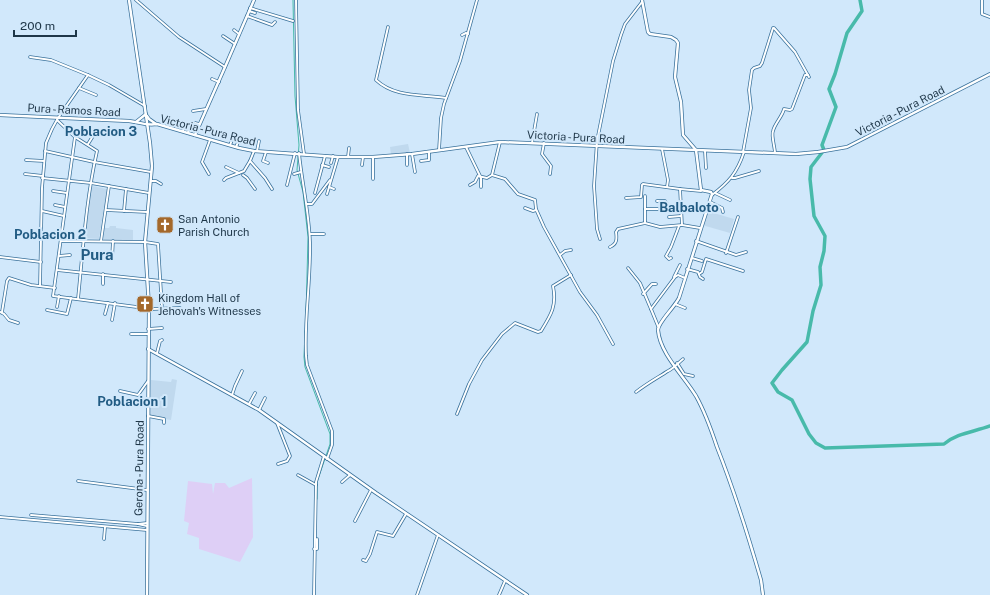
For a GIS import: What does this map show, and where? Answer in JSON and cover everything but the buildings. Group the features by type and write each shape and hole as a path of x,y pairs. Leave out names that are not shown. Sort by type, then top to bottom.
{"main road":[{"name":"Gerona - Pura Road","path":"129,0 151,149 151,180 145,242 149,308 147,595"},
{"path":"194,135 243,29 254,0"},
{"path":"642,1 648,32 672,37 678,43 675,77 680,100 683,135 696,151 701,191 711,194 710,202 675,304 658,326 660,341 674,366 692,390 702,407 726,469 761,580 763,595"},
{"name":"Victoria - Pura Road","path":"147,126 157,124 210,140 256,151 338,157 373,157 412,154 500,142 796,154 847,147 990,74"},
{"path":"136,122 146,114 149,119 157,124"},
{"name":"Pura - Ramos Road","path":"0,115 136,122 147,126"},
{"path":"148,349 259,410 371,490 527,595"}],"street":[{"path":"136,0 179,37 225,68"},
{"path":"296,0 298,110 304,154"},
{"path":"439,150 441,118 446,98 460,61 477,0"},
{"path":"982,0 982,14 990,18"},
{"path":"600,240 597,231 594,186 597,146 612,64 620,35 625,24 642,1"},
{"path":"250,9 255,13"},
{"path":"250,9 293,21"},
{"path":"247,16 272,25 275,22"},
{"path":"388,27 376,80 387,88 407,94 446,98"},
{"path":"711,194 732,178 739,167 744,152 751,108 749,92 752,70 760,66 762,63 773,28 795,52 808,76 805,75 792,109 784,109 772,132 775,153"},
{"path":"234,30 240,34"},
{"path":"462,35 466,33 468,34"},
{"path":"223,36 235,44"},
{"path":"30,57 51,60 88,75 109,85 145,106"},
{"path":"40,286 42,177 45,151 52,129 88,75"},
{"path":"212,79 219,82"},
{"path":"79,88 96,95"},
{"path":"193,111 206,109"},
{"path":"532,143 537,114"},
{"path":"58,119 75,137 97,150 83,240 78,299"},
{"path":"195,123 199,124"},
{"path":"183,131 185,124"},
{"path":"188,133 189,127"},
{"path":"88,144 93,136"},
{"path":"75,137 53,296 149,308 180,308"},
{"path":"209,174 202,162 210,140"},
{"path":"230,145 232,140"},
{"path":"236,147 239,140"},
{"path":"255,190 243,177 244,171 256,151 259,141"},
{"path":"492,175 500,142"},
{"path":"544,143 542,154 551,166 550,174"},
{"path":"466,147 480,176 481,187"},
{"path":"348,157 349,148"},
{"path":"662,149 668,180 667,187"},
{"path":"45,151 94,162 151,172"},
{"path":"705,151 706,168"},
{"path":"266,152 264,162 268,163"},
{"path":"421,161 429,160 429,152"},
{"path":"297,153 307,204 310,234 306,356 332,431 332,446 327,459"},
{"path":"287,185 297,153"},
{"path":"407,154 407,165"},
{"path":"412,154 415,172"},
{"path":"315,193 325,156"},
{"path":"331,163 333,156"},
{"path":"327,194 338,157"},
{"path":"362,157 362,165"},
{"path":"372,179 373,157"},
{"path":"26,160 44,161"},
{"path":"250,161 265,178 272,189"},
{"path":"322,165 329,167"},
{"path":"226,167 239,173"},
{"path":"224,180 244,171"},
{"path":"732,178 759,171"},
{"path":"294,174 301,172"},
{"path":"25,174 149,193"},
{"path":"480,176 488,177 492,175 505,179 519,195 535,200 536,210 544,227 580,292 613,344"},
{"path":"470,185 480,176"},
{"path":"307,204 312,204 331,179"},
{"path":"151,180 160,184"},
{"path":"626,198 641,197 642,184 701,191"},
{"path":"101,241 109,186"},
{"path":"329,187 334,189"},
{"path":"124,211 126,189"},
{"path":"680,189 682,225"},
{"path":"54,191 67,193"},
{"path":"715,192 730,200"},
{"path":"646,196 646,223"},
{"path":"657,201 665,201 669,207 681,206"},
{"path":"710,202 722,208 723,212"},
{"path":"55,205 65,207"},
{"path":"525,208 533,211 536,210"},
{"path":"645,209 658,209"},
{"path":"106,210 147,212"},
{"path":"42,211 64,216"},
{"path":"669,217 681,216"},
{"path":"726,252 738,217"},
{"path":"610,248 616,242 616,233 618,229 646,223 660,227 682,225 700,228"},
{"path":"671,258 666,257 679,226"},
{"path":"310,234 324,234"},
{"path":"61,241 83,240 145,242 159,245 162,308"},
{"path":"112,259 113,241"},
{"path":"696,241 738,255 746,252"},
{"path":"560,255 565,251 571,250"},
{"path":"59,256 70,255"},
{"path":"0,257 41,262"},
{"path":"691,258 702,261"},
{"path":"698,274 702,272 706,259 744,270"},
{"path":"671,282 680,265"},
{"path":"628,268 640,283 643,294 658,326"},
{"path":"687,269 697,272 703,279"},
{"path":"57,270 171,282"},
{"path":"103,274 103,284"},
{"path":"457,414 469,384 482,360 502,334 515,323 541,332 553,310 555,296 553,287 571,275"},
{"path":"651,309 677,275 685,278"},
{"path":"18,323 9,320 1,312 8,278 31,286 54,288"},
{"path":"643,294 653,283 656,284"},
{"path":"57,307 59,296"},
{"path":"47,310 67,314 71,298"},
{"path":"106,314 108,303"},
{"path":"112,320 115,303"},
{"path":"675,304 685,308"},
{"path":"148,329 162,328"},
{"path":"131,334 148,334"},
{"path":"157,353 160,340 162,340"},
{"path":"636,392 644,385 670,370 683,359"},
{"path":"677,363 684,374 693,376"},
{"path":"232,395 234,386 242,371"},
{"path":"120,391 138,395 148,380"},
{"path":"249,404 255,393"},
{"path":"259,410 265,398"},
{"path":"148,416 164,419 164,423"},
{"path":"277,422 290,456 287,461 278,464"},
{"path":"314,595 316,486 317,474 324,456"},
{"path":"298,475 316,486"},
{"path":"342,482 350,475"},
{"path":"78,481 147,490"},
{"path":"356,521 371,490"},
{"path":"363,560 366,561 370,554 377,532 394,536 406,514"},
{"path":"31,515 147,524"},
{"path":"0,517 147,530"},
{"path":"104,539 105,527"},
{"path":"417,595 438,535"},
{"path":"315,549 318,548 317,539"},
{"path":"498,595 505,581"}],"shaded area":[{"path":"408,144 410,153 391,155 390,147"},
{"path":"92,186 107,189 99,239 85,238"},
{"path":"707,211 734,219 730,233 702,225"},
{"path":"110,226 133,230 133,240 103,240 104,228 109,228"},
{"path":"172,379 177,380 171,420 150,416 151,380 171,382"},
{"path":"252,478 253,537 240,562 199,549 199,538 187,534 189,523 184,521 188,481 212,484 213,494 215,483 225,483 229,488"}],"waterway":[{"path":"293,0 295,96 299,145 297,170 303,192 308,237 306,316"},
{"path":"860,0 862,11 847,33 829,89 836,107 822,145 824,150 811,167 810,179 814,216 825,236 824,251 820,267 821,285 813,311 807,342 772,383 778,392 792,400 809,434 816,443 825,448 944,444 954,437 990,426"},
{"path":"305,331 305,367 330,434 330,444 317,482 317,499"}],"place":[{"name":"San Antonio Parish Church","path":"165,225"},
{"name":"Kingdom Hall of Jehovah's Witnesses","path":"145,304"}],"district":[{"name":"Poblacion 3","path":"101,131"},
{"name":"Balbaloto","path":"689,207"},
{"name":"Poblacion 2","path":"50,234"},
{"name":"Pura","path":"97,254"},
{"name":"Poblacion 1","path":"132,401"}]}
